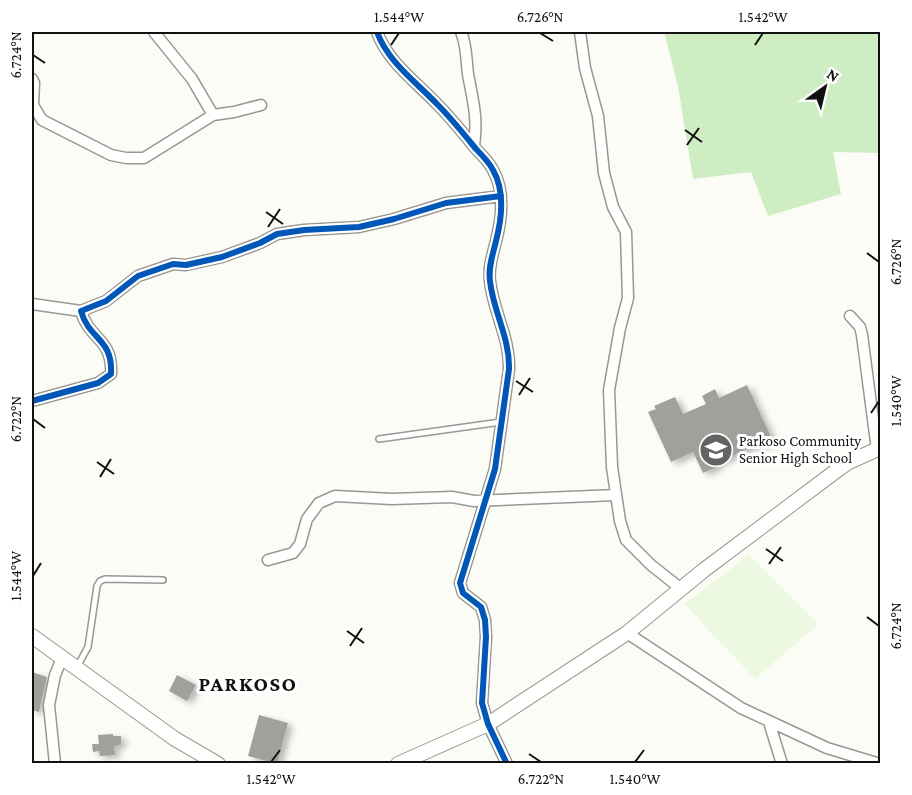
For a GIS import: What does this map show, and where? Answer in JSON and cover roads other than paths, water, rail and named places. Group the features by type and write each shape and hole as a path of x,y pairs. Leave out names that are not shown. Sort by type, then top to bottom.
{"street":[{"path":"154,32 192,79 213,115"},
{"path":"376,32 390,58 437,104 493,168 501,188 500,219 492,252 489,279 509,352 495,469 460,584 463,593 481,607 485,620 486,637 481,700 488,724 507,764"},
{"path":"461,32 476,107 474,146"},
{"path":"580,32 585,68 598,116 604,173 613,207 626,232 628,298 609,390 612,467 620,521 626,540 651,565 680,588"},
{"path":"32,79 34,82 33,105 42,120 111,155 126,158 144,158 213,115 261,105"},
{"path":"32,304 81,311 106,301 138,276 173,264 186,265 222,257 277,234 359,226 394,219 446,203 501,195"},
{"path":"32,401 98,383 111,374 111,360 105,346 87,327 81,311"},
{"path":"398,764 488,724 627,633 680,588 836,471 879,449 862,335 860,327 850,316"},
{"path":"268,560 294,553 313,511 319,503 335,496 392,499 452,497 487,501 616,495"},
{"path":"627,633 741,708 827,748 880,764"},
{"path":"32,636 175,739 218,764"},
{"path":"55,764 49,705 55,675 62,658"},
{"path":"769,722 782,764"}],"lane":[{"path":"379,439 501,422"},
{"path":"76,669 88,647 97,586 100,581 105,579 163,580"}],"place":[{"name":"Parkoso Community Senior High School","path":"716,450"}],"district":[{"name":"PARKOSO","path":"248,684"}]}
